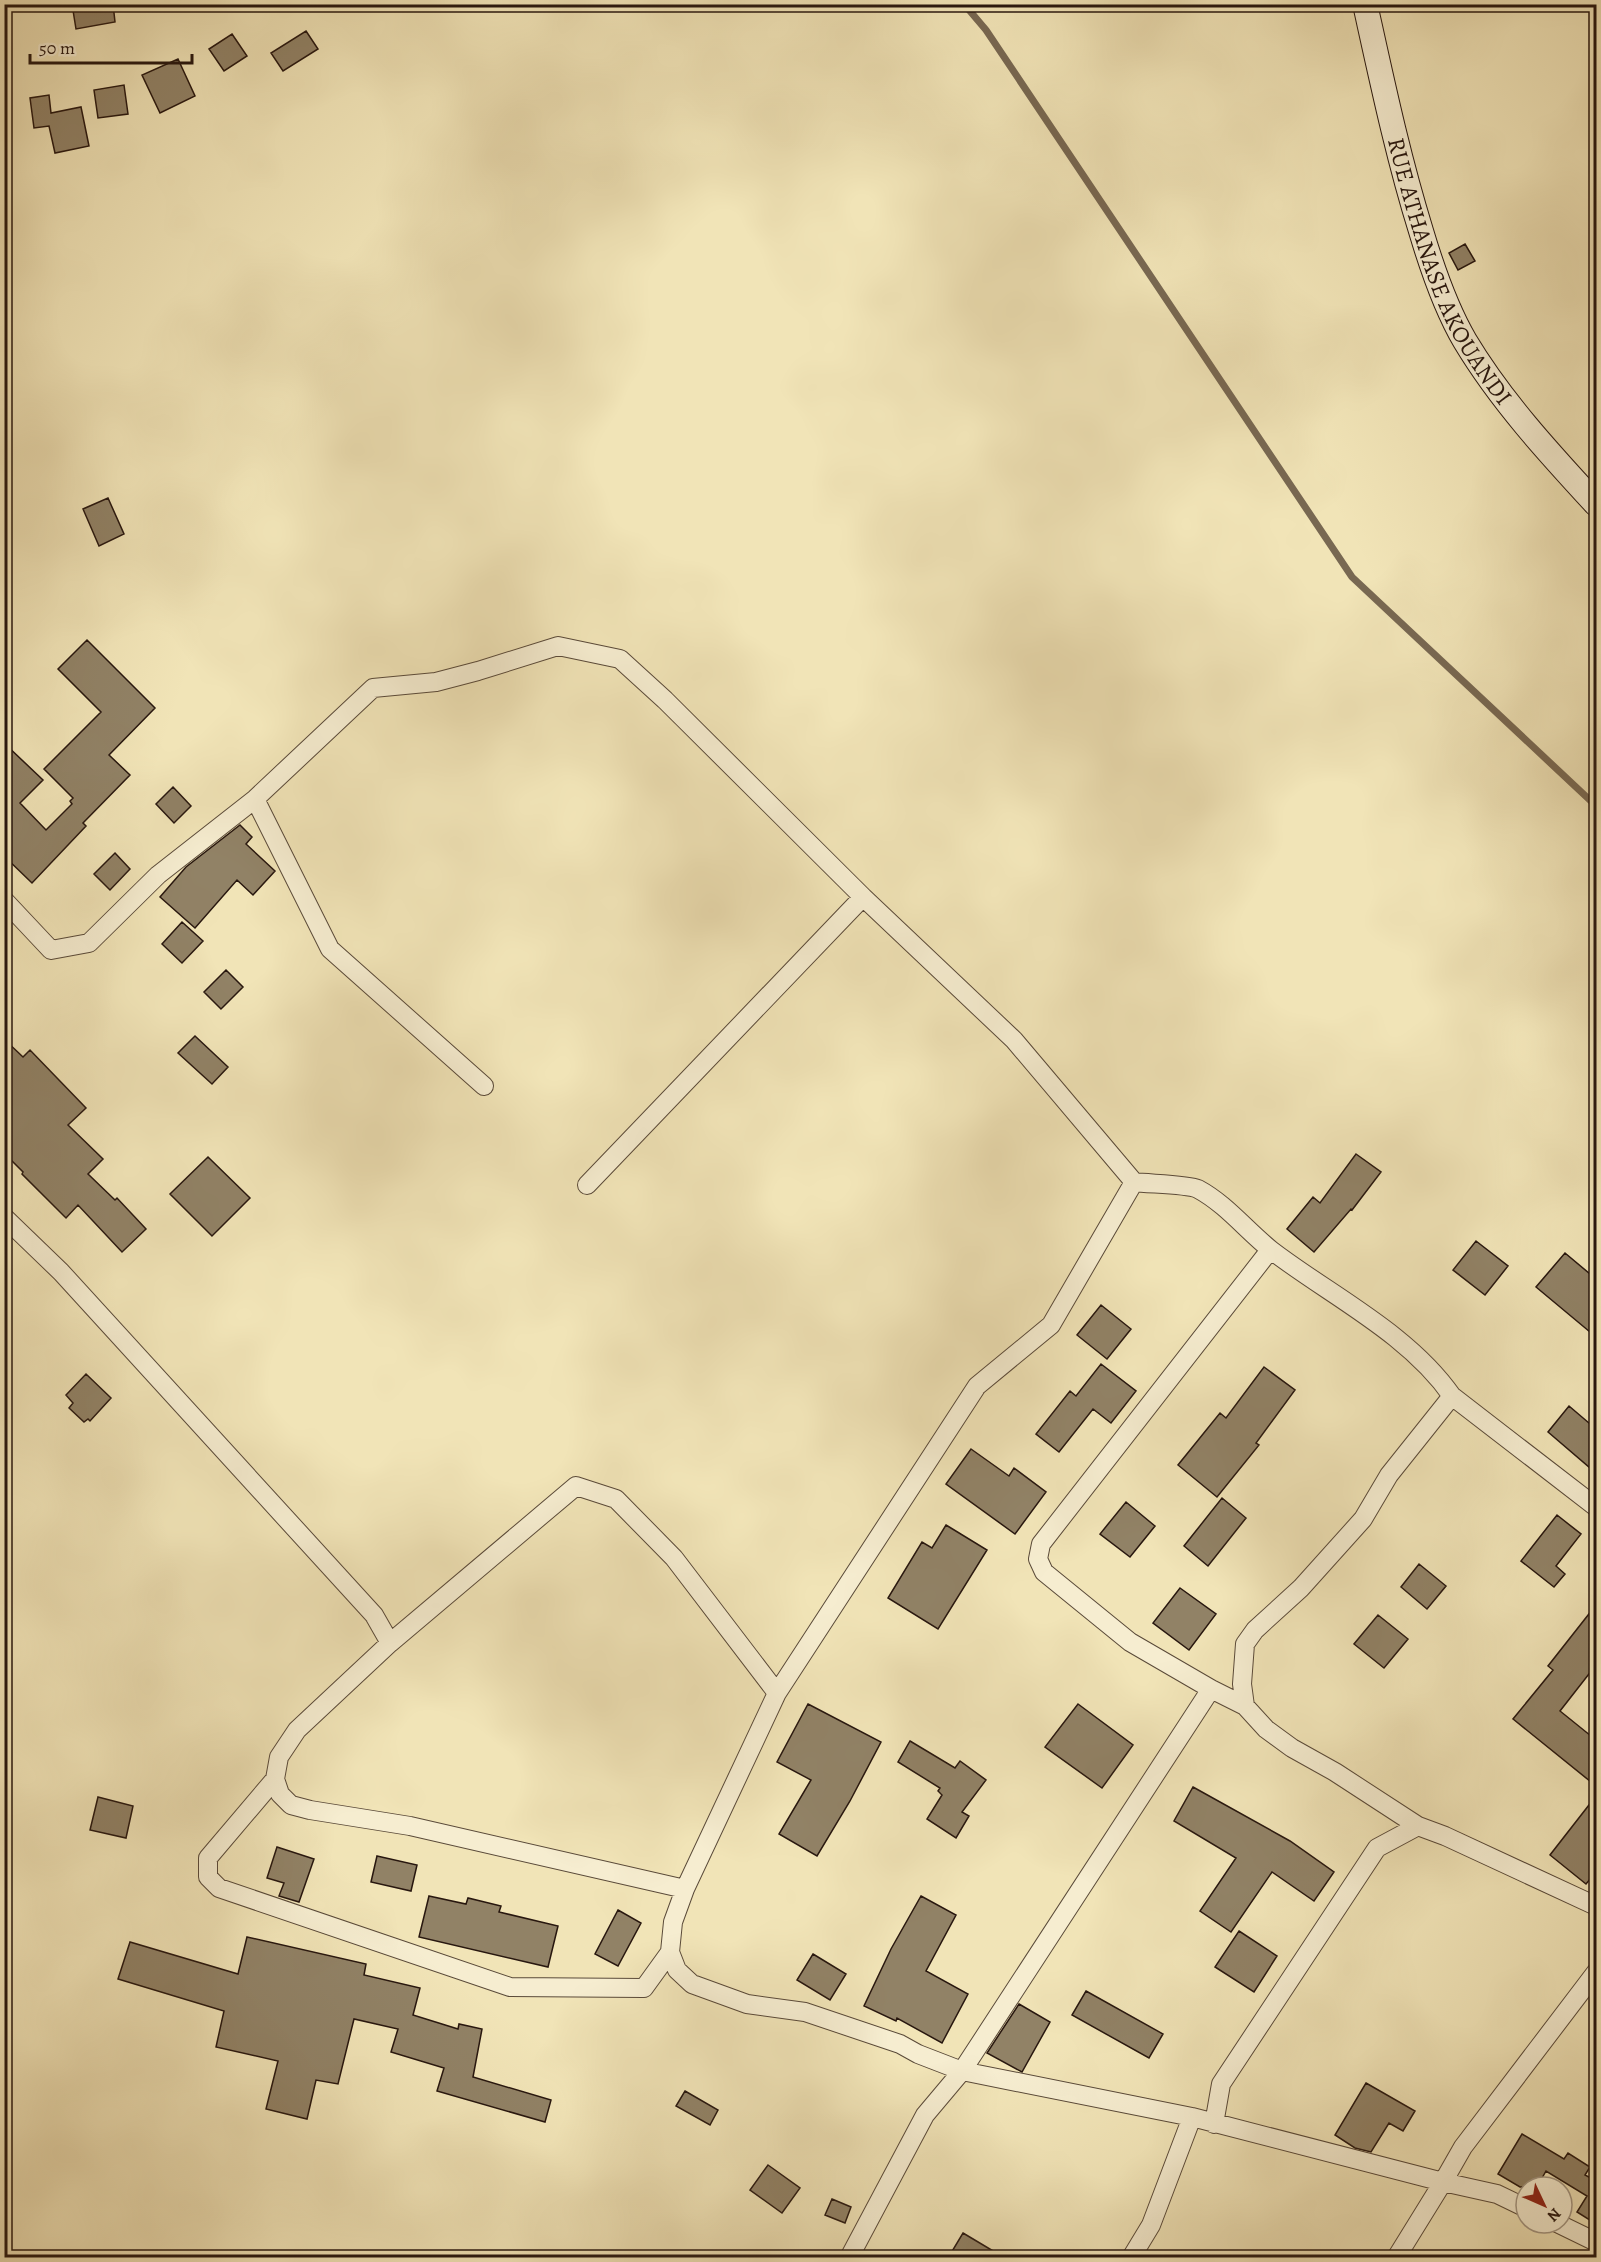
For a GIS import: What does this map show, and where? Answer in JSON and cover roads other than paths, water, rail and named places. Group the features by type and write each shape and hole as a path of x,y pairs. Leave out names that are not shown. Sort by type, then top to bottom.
{"street":[{"name":"RUE ATHANASE AKOUANDI","path":"1365,4 1389,114 1436,281 1465,340 1496,385 1537,441 1596,504"},
{"path":"4,900 51,950 89,943 158,875 255,799 373,688 436,682 558,646 620,658 674,708 863,897 1014,1040 1134,1182 1196,1188 1235,1217 1270,1250 1365,1315 1414,1354 1440,1378 1452,1396 1596,1507"},
{"path":"255,799 330,949 484,1086"},
{"path":"587,1185 863,897"},
{"path":"1134,1182 1051,1325 977,1386 777,1693 685,1889 673,1922 670,1952 677,1970 692,1984 747,2004 805,2012 900,2044 918,2054 962,2071 1192,2117 1497,2194 1514,2202"},
{"path":"4,1217 61,1272 374,1615 390,1643"},
{"path":"1270,1250 1041,1544 1038,1559 1044,1572 1130,1641 1211,1689 1245,1706 1266,1729 1292,1748 1335,1772 1418,1826 1445,1836 1596,1906"},
{"path":"1245,1706 1242,1684 1245,1644 1255,1630 1301,1588 1363,1519 1389,1475 1452,1396"},
{"path":"685,1889 410,1826 291,1805 280,1794 275,1779 279,1757 297,1730 390,1643 576,1486 616,1499 674,1558 777,1693"},
{"path":"849,2258 925,2115 962,2071 1211,1689"},
{"path":"275,1779 208,1858 208,1877 219,1888 510,1987 644,1988 670,1952"},
{"path":"1214,2124 1221,2084 1377,1848 1418,1826"},
{"path":"1395,2258 1463,2147 1596,1972"},
{"path":"1131,2258 1151,2225 1192,2117"},
{"path":"1574,2231 1596,2242"}],"waterway":[{"path":"964,4 986,30 1352,577 1593,803 1596,809"}]}
